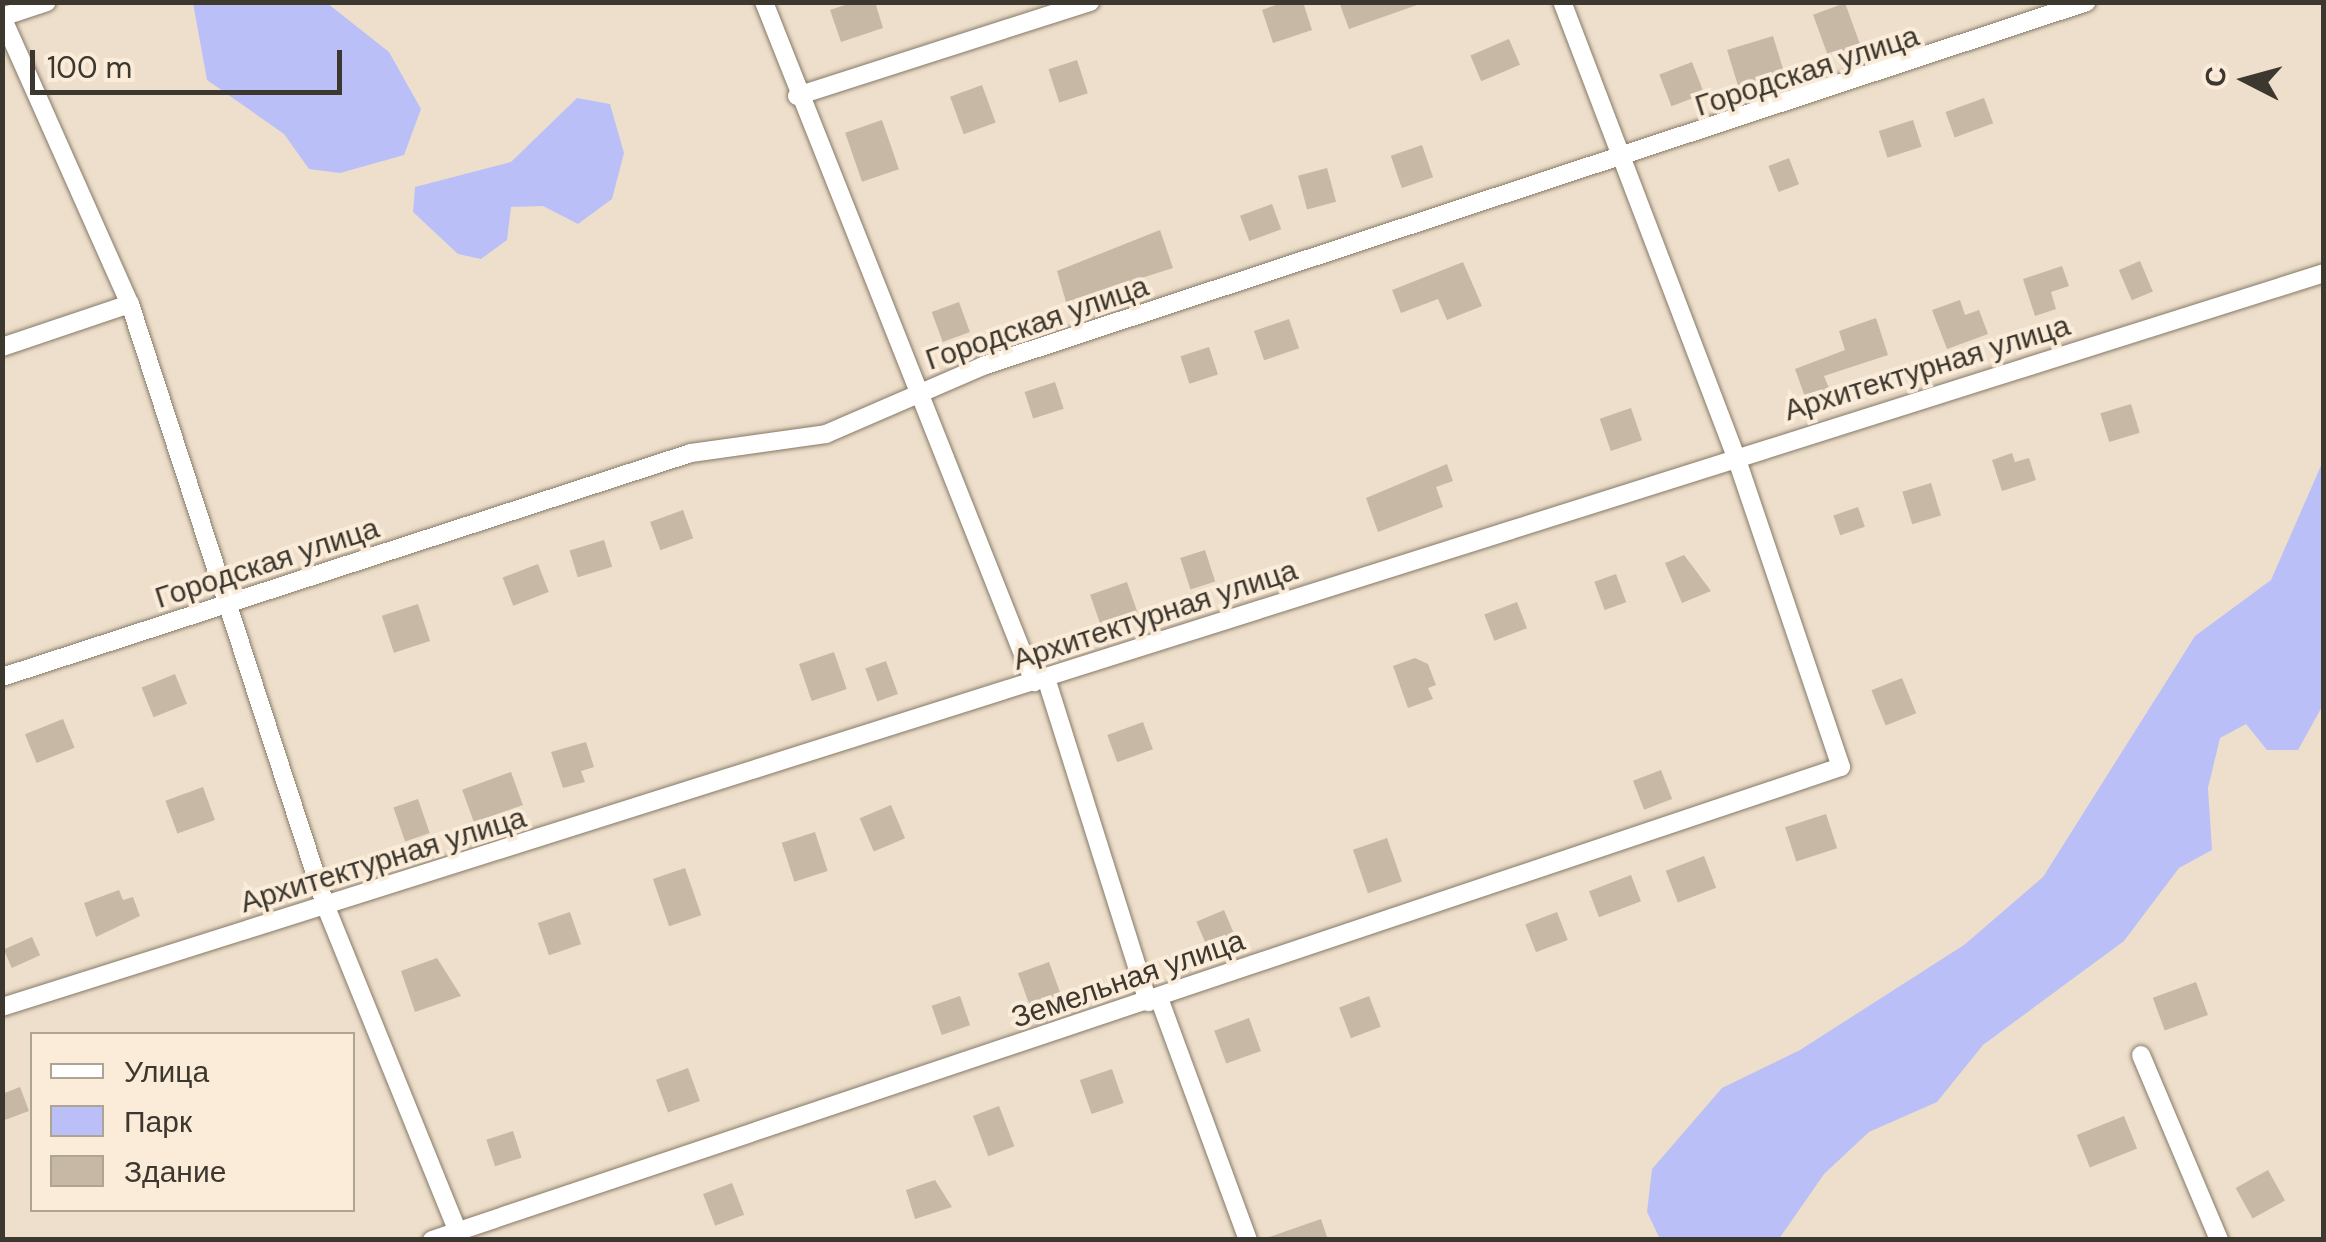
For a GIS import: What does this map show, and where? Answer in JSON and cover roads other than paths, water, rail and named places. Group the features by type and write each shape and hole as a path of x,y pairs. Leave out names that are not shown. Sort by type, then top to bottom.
{"street":[{"path":"47,2 2,17 130,304 326,907 460,1235"},
{"path":"764,2 797,96 1040,680 1153,1000 1248,1240"},
{"path":"797,96 1090,2"},
{"path":"1562,2 1627,159 1736,457"},
{"name":"Городская улица","path":"2,677 692,453 826,434 920,392 1627,159 2087,2"},
{"name":"Архитектурная улица","path":"2,1008 2324,273"},
{"path":"2,347 130,304"},
{"name":"Земельная улица","path":"432,1240 460,1235 1841,767 1736,457"},
{"path":"2140,1055 2219,1240"}]}
